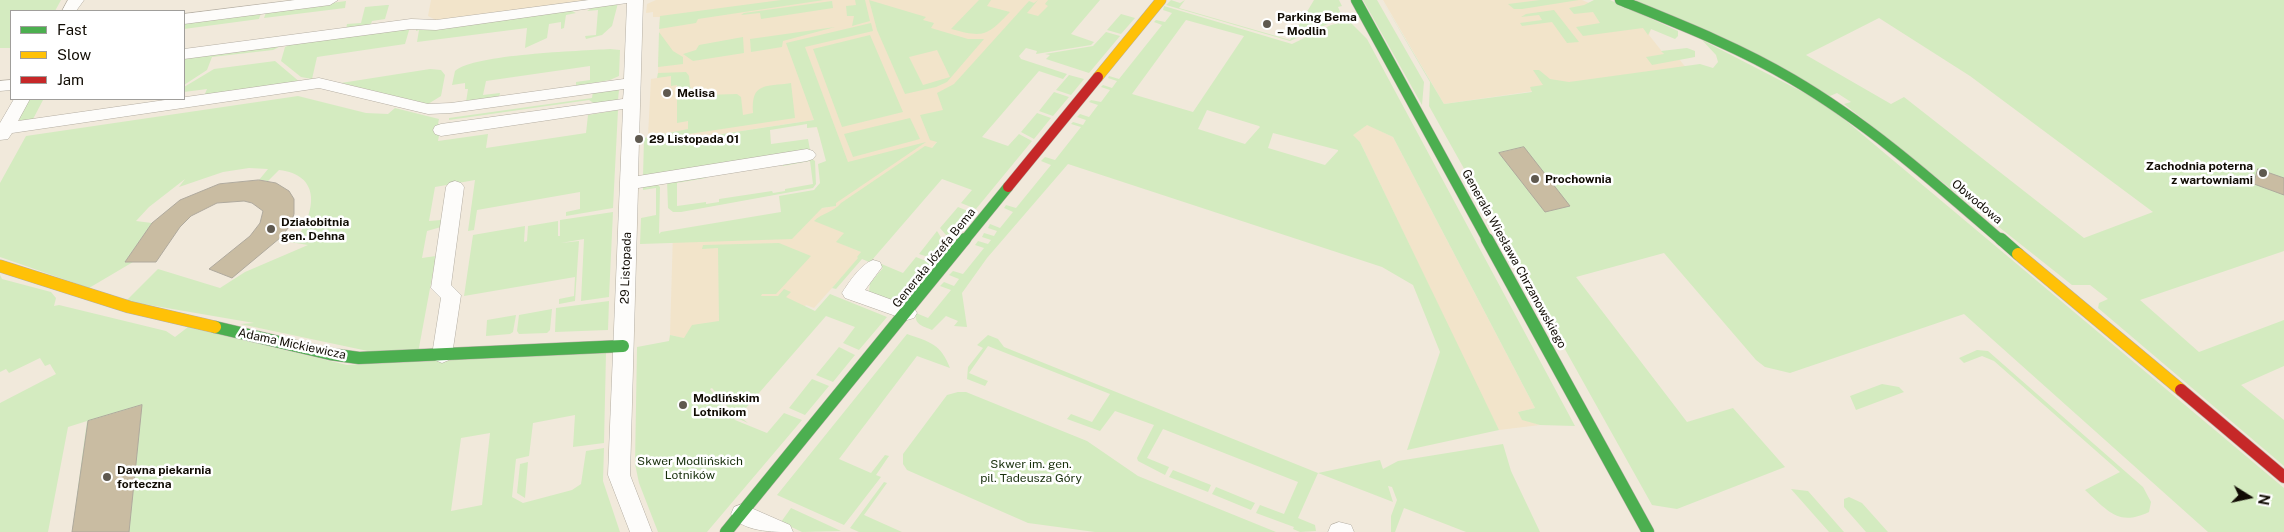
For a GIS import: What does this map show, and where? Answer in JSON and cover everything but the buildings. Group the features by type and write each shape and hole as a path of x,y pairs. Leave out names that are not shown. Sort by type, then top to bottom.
{"street":[{"path":"185,20 330,0"},
{"path":"185,54 360,30 411,24 436,25 622,0"},
{"name":"29 Listopada","path":"635,0 619,475 640,532"},
{"name":"Generała Józefa Bema","path":"726,532 907,314 1161,0"},
{"name":"Generała Wiesława Chrzanowskiego","path":"1356,0 1648,532"},
{"name":"Obwodowa","path":"1620,0 1712,38 1781,72 1830,101 1861,124 2284,477"},
{"path":"3,133 319,83 428,109 632,83"},
{"path":"3,133 21,100"},
{"path":"441,130 631,103"},
{"path":"629,183 807,155"},
{"path":"442,354 451,296 441,288 455,188"},
{"name":"Adama Mickiewicza","path":"0,266 129,307 330,354 359,358 623,346"},
{"path":"873,268 852,293 907,314"},
{"path":"742,514 782,532"}],"shaded area":[{"path":"431,0 587,0 438,21 428,16"},
{"path":"656,0 1065,0 844,245 861,252 859,258 814,308 806,305 761,356 670,335 673,232 835,206 836,181 814,120 688,139 688,130 648,135 651,79 657,78 658,73 660,17 653,17 653,12 646,13 647,4"},
{"path":"1383,0 1582,0 1651,29 1649,35 1664,54 1679,59 1687,69 1444,104"},
{"path":"1367,124 1393,137 1535,408 1518,412 1522,419 1540,425 1499,430 1481,396 1443,397 1459,349 1360,142 1352,135"}],"green space":[{"path":"0,0 61,0 56,10 10,10 10,48 0,48"},
{"path":"781,0 824,0 698,19 696,23 659,29 660,16"},
{"path":"855,0 865,0 870,21 852,26 854,16 847,16 846,6 856,5"},
{"path":"869,0 926,17 923,20 934,23 931,28 968,39 984,39 947,82 936,87 905,94 877,30","holes":["937,50 950,77 923,85 909,57"]},
{"path":"979,0 991,0 987,6 1010,12 996,26 984,33 971,34 951,29"},
{"path":"1038,0 1027,13 1038,16 1048,6 1045,4 1048,0 1100,0 1071,34 1094,42 1091,45 1036,54 1037,51 1026,48 1019,56 1021,59 1067,74 1063,79 1039,71 982,137 1008,146 1019,134 1032,141 976,209 961,203 972,190 942,179 872,260 903,273 916,257 931,263 897,305 872,295 869,291 870,283 883,268 862,259 836,289 832,288 861,252 836,242 844,233 814,221 925,146 932,148 937,142 930,140 920,115 943,110 937,93 954,84 1029,1 1034,3"},
{"path":"1171,0 1180,3 1185,0 1179,8 1290,40 1314,0 1339,0 1342,6 1338,7 1344,20 1330,23 1290,41 1166,5"},
{"path":"1363,0 1377,0 1424,82 1422,105"},
{"path":"1382,0 1444,104 1532,92 1530,87 1543,85 1533,70 1539,70 1550,79 1569,82 1700,64 1713,68 1718,62 1716,55 1702,40 1826,104 2284,488 2284,532 2208,532 1964,314 1790,373 1765,367 1756,360 1664,253 1576,277 1687,422 1733,408 1785,467 1677,509 1652,505 1429,106 1430,82"},
{"path":"1540,0 1579,0 1522,9 1514,9 1508,4"},
{"path":"1594,0 1610,0 1678,31 1678,36 1675,39 1651,29 1648,35 1643,28 1583,36 1576,27 1600,23 1593,12 1574,14 1569,8 1584,5"},
{"path":"1635,0 2284,0 2284,251 2140,300 2199,352 2284,320 2284,366 2241,385 2284,420 2284,466 2098,308 2099,303 2108,299 2090,285 2072,285 1844,104 1851,102 1837,93 1830,96","holes":["1879,18 1970,76 2153,212 2084,238 1904,97 1891,104 1806,55"]},
{"path":"346,1 345,8 264,18 266,12"},
{"path":"832,1 833,8 761,19 760,13 741,15 744,13"},
{"path":"618,3 612,26 602,35 586,39 585,36 596,35 598,10 587,11 593,7"},
{"path":"389,5 385,19 372,21 370,26 346,29 347,24 361,23 365,7"},
{"path":"1164,6 1292,44 1331,25 1349,21 1367,39 1575,426 1540,425 1522,420 1518,412 1535,408 1393,137 1367,125 1353,135 1360,142 1499,430 1407,450 1440,352 1413,285 1382,267 1068,164 987,258 962,293 967,327 954,326 958,321 946,316 932,330 918,323 916,313 928,318 951,290 940,286 944,282 954,286 959,279 949,275 953,271 963,274 984,248 975,245 978,241 988,244 991,240 982,237 984,233 994,236 997,231 988,228 990,224 1000,228 1013,212 1004,208 1006,205 1016,208 1051,165 1041,161 1045,157 1055,160 1081,127 1071,124 1073,122 1083,125 1086,120 1077,117 1080,114 1089,117 1098,105 1089,102 1091,100 1101,102 1110,90 1101,87 1103,85 1112,88 1117,81 1108,78 1109,76 1119,79 1162,25 1154,22 1156,20 1165,22 1172,13 1163,10","holes":["1186,20 1244,36 1193,112 1132,94","1207,110 1260,127 1245,144 1198,129","1273,133 1338,151 1325,165 1268,148"]},
{"path":"570,10 576,13 566,15 564,28 561,29 561,22 549,24 547,38 525,48 527,28 417,42 419,30 416,31 416,28"},
{"path":"1554,10 1579,42 1567,43 1552,22 1522,26 1520,23 1542,20 1539,15 1521,17 1526,14"},
{"path":"261,13 259,19 185,29 185,23"},
{"path":"1121,14 1135,18 1121,34 1107,30"},
{"path":"871,23 873,31 805,47 848,162 926,142 836,203 836,206 822,208 792,239 640,244 641,218 656,215 656,188 643,190 643,185 655,182 660,187 659,234 661,232 781,212 779,196 814,190 820,183 818,164 826,161 817,127 807,128 807,124 770,130 771,144 808,139 810,150 643,177 644,138 688,129 688,121 677,123 677,85 671,86 671,76 657,78 658,73 686,72 689,76 690,87 705,95 737,94 741,97 743,115 753,113 754,96 761,88 791,83 795,118 689,134 689,139 814,120 786,43"},
{"path":"410,27 405,44 317,57 312,79 301,77 281,61 285,47 295,42"},
{"path":"835,27 783,41 782,47 751,52 750,39"},
{"path":"659,32 673,51 683,57 683,64 658,67"},
{"path":"1106,32 1120,36 1089,73 1046,59 1050,55 1045,54 1093,46"},
{"path":"870,35 903,112 842,127 813,49"},
{"path":"743,37 744,53 693,61 683,54 696,50 699,45"},
{"path":"289,42 273,50 212,57 207,70 185,84 185,57"},
{"path":"1687,48 1695,51 1695,57 1652,65 1646,57 1664,54 1661,51"},
{"path":"620,50 619,76 610,80 576,86 576,82 590,80 590,66 486,81 483,95 500,93 499,97 466,102 468,89 465,89 465,83 452,85 455,71 466,65 483,61 528,54"},
{"path":"275,61 301,83 204,96 207,89 185,92 185,86 214,69"},
{"path":"430,69 441,70 445,75 441,96 428,104 341,83"},
{"path":"1069,75 1084,79 1071,95 1056,90"},
{"path":"619,90 618,100 595,104 589,100 449,120 449,118 592,98 593,91"},
{"path":"1054,92 1069,97 1053,116 1039,111"},
{"path":"298,96 366,113 388,114 395,108 439,119 438,124 441,124 438,141 488,134 486,148 586,133 588,115 618,110 613,208 566,216 566,212 580,209 580,192 477,210 474,230 468,231 475,180 435,187 429,221 441,220 441,227 427,231 422,258 436,256 418,353 382,354 240,324 254,323 126,301 158,269 220,288 245,272 308,245 278,240 283,234 299,235 305,225 311,204 311,194 302,178 279,170 268,181 259,180 268,169 249,168 223,172 179,187 185,179 149,207 136,221 152,223 125,262 133,262 89,288 0,257 0,183 26,136"},
{"path":"28,100 43,100 32,121 20,121 19,118"},
{"path":"1037,113 1051,118 1034,139 1021,132"},
{"path":"910,118 920,139 853,157 844,134"},
{"path":"811,158 815,161 816,184 813,188 681,212 673,212 668,208 667,180 706,174 706,178 677,183 677,206 706,202 706,204 719,202 719,199 772,191 773,193 813,184 810,161 783,166 782,161"},
{"path":"958,207 973,213 953,238 946,235 940,228"},
{"path":"613,212 609,297 581,301 584,239 561,243 579,241 575,301 559,304 559,299 574,296 575,277 464,296 473,235 525,226 524,242 527,241 528,226 558,221 558,236 560,236 560,220"},
{"path":"937,231 942,239 949,241 934,259 919,254"},
{"name":"Skwer Modlińskich Lotników","path":"779,243 811,256 776,294 762,294 761,296 778,296 784,289 791,292 786,297 815,311 830,294 887,317 859,350 843,343 855,327 826,316 739,416 748,423 737,418 712,388 710,389 735,420 767,433 784,413 802,420 707,532 658,532 639,483 635,464 637,347 669,341 670,335 684,338 692,325 719,321 718,248 702,249 703,245"},
{"path":"0,275 2,279 51,292 56,298 54,306 59,305 166,331 175,337 188,327 347,365 606,353 604,443 573,447 575,415 533,423 529,456 516,459 512,497 523,503 572,490 581,484 586,451 604,448 603,481 620,532 72,532 87,421 68,427 48,532 0,532 0,403 56,374 50,364 45,366 40,358 9,373 6,369 0,372","holes":["490,433 482,505 451,511 461,438"]},
{"path":"609,301 608,330 555,332 556,308"},
{"path":"552,309 550,330 547,333 519,334 517,331 519,315"},
{"path":"516,315 513,332 510,334 486,336 487,320"},
{"path":"907,334 934,345 943,354 950,368 917,356 839,459 871,473 885,455 889,456 876,475 881,477 844,525 777,495"},
{"path":"988,335 998,339 1004,347 1318,473 1298,518 1315,525 1316,531 1300,532 1293,529 1294,527 1256,513 1260,505 1284,514 1298,482 1163,429 1147,458 1169,467 1165,475 1138,461 1137,458 1154,425 1115,411 1100,431 1067,419 1071,414 1092,422 1110,394 988,346 969,373 988,381 985,386 967,379 968,367 983,348 977,345"},
{"path":"839,347 855,355 833,382 816,375"},
{"path":"1977,350 1988,351 2143,487 2151,502 2149,512 2129,518 2121,517 2107,510 2085,490 2120,472 1994,361 1982,356 1964,363 1959,358"},
{"path":"812,379 829,386 805,415 789,408"},
{"path":"1882,384 1899,387 1904,392 1856,410 1850,396"},
{"name":"Skwer im. gen. pil. Tadeusza Góry","path":"966,392 1087,441 1138,476 1276,532 1095,532 1028,523 907,470 903,464 903,454 947,395"},
{"path":"1503,444 1511,471 1540,532 1466,532 1404,508 1395,532 1391,532 1391,516 1397,500 1392,487 1388,486 1393,502 1318,473 1380,460 1383,469 1398,461"},
{"path":"528,462 525,498 517,493 520,464"},
{"path":"1173,470 1211,485 1208,492 1169,477"},
{"path":"884,482 887,483 864,515 902,532 859,532 850,528"},
{"path":"1216,487 1255,503 1251,510 1212,494"},
{"path":"1791,489 1808,491 1844,532 1829,532"},
{"path":"1849,497 1862,503 1888,532 1866,532 1844,507 1844,499"},
{"path":"791,508 841,531 802,532 781,522"}],"traffic: fast":[{"path":"1356,0 1648,532"},
{"path":"1620,0 1708,36 1772,67 1823,98 1881,139 1937,184 2018,254"},
{"path":"726,532 1008,187"},
{"path":"215,327 330,354 359,358 623,346"}],"traffic: slow":[{"path":"1098,77 1161,0"},
{"path":"2018,254 2181,390"},
{"path":"0,266 129,307 215,327"}],"traffic: jam":[{"path":"1008,187 1098,77"},
{"path":"2181,390 2284,477"}],"place":[{"name":"Parking Bema – Modlin","path":"1267,24"},
{"name":"Melisa","path":"667,93"},
{"name":"29 Listopada 01","path":"639,139"},
{"name":"Zachodnia poterna z wartowniami","path":"2263,173"},
{"name":"Prochownia","path":"1535,179"},
{"name":"Działobitnia gen. Dehna","path":"271,229"},
{"name":"Modlińskim Lotnikom","path":"683,405"},
{"name":"Dawna piekarnia forteczna","path":"107,477"}]}
